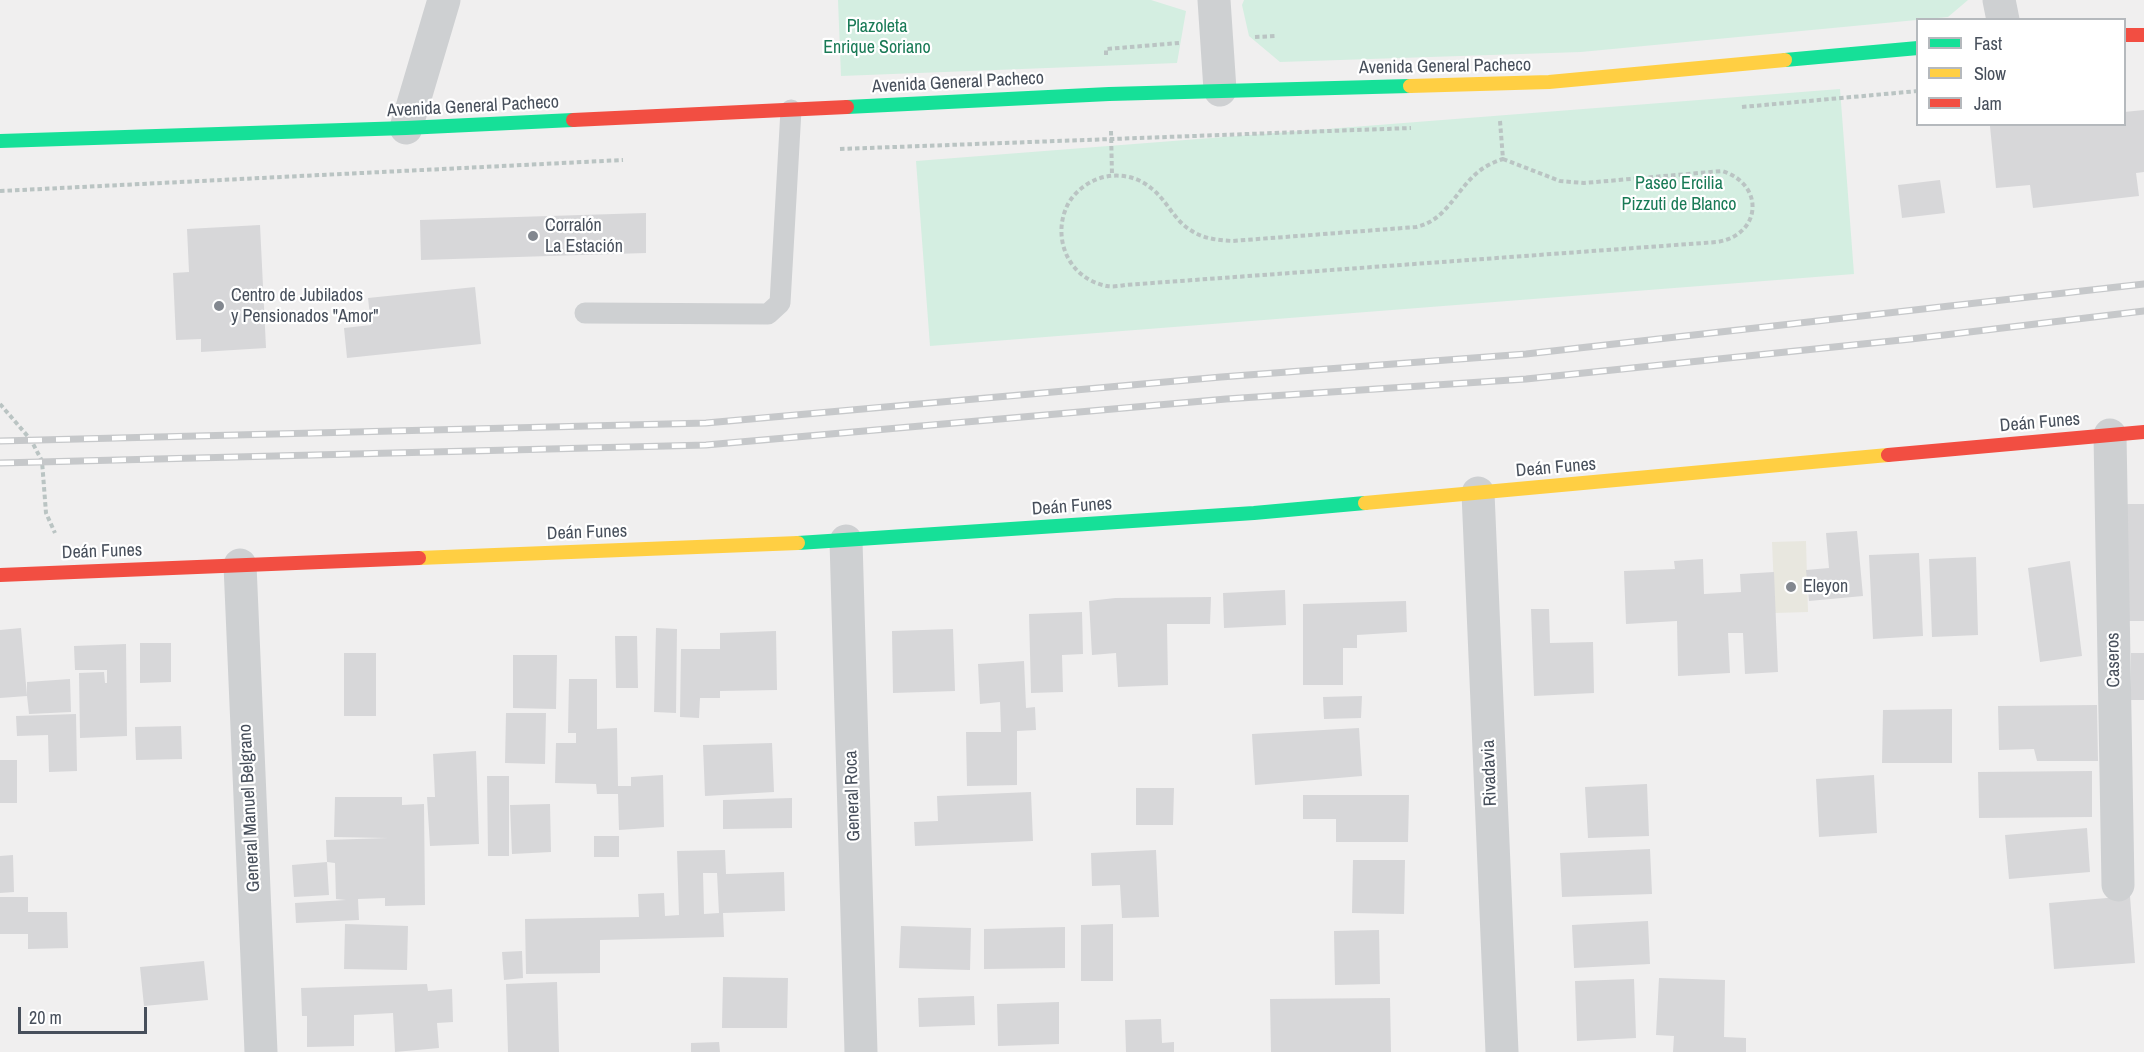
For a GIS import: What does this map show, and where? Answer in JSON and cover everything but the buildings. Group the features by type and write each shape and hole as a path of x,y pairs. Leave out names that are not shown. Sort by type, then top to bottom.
{"main road":[{"path":"2126,35 2144,34"},
{"name":"Avenida General Pacheco","path":"0,141 406,128 1220,90 1549,82 1916,48"},
{"name":"Deán Funes","path":"0,575 846,541 1254,513 2144,432"}],"street":[{"path":"406,128 444,0"},
{"path":"1214,0 1220,90"},
{"path":"2000,0 2003,18"},
{"name":"Caseros","path":"2110,435 2118,885"},
{"name":"Rivadavia","path":"1478,493 1502,1052"},
{"name":"General Roca","path":"846,541 861,1052"},
{"name":"General Manuel Belgrano","path":"240,564 261,1052"}],"lane":[{"path":"585,313 768,315 780,303 790,110"}],"path":[{"path":"1731,107 1916,91"},
{"path":"1500,124 1512,123"},
{"path":"788,151 1418,128"},
{"path":"0,191 633,159"},
{"path":"1503,159 1560,181 1584,183 1709,171 1733,174 1743,181 1749,191 1752,215 1747,226 1739,235 1729,241 1717,242 1107,286 1089,279 1074,268 1064,252 1060,234 1062,215 1071,198 1084,185 1101,177 1120,175 1152,188 1177,219 1192,232 1211,239 1232,241 1428,225 1441,215 1478,172 1503,159"},
{"path":"0,404 31,440 42,461 46,513 62,549 67,571"}],"shaded area":[{"name":"Eleyon","path":"1806,541 1808,612 1775,613 1772,542"}],"green space":[{"name":"Plazoleta Enrique Soriano","path":"838,0 1151,0 1186,11 1177,63 841,76"},
{"path":"1244,0 1968,0 1948,17 1916,18 1916,20 1581,52 1280,62 1249,36 1242,5"},
{"name":"Paseo Ercilia Pizzuti de Blanco","path":"1840,89 1854,274 930,346 916,161"}],"railway":[{"path":"0,441 706,423 1221,377 1526,354 2144,284"},
{"path":"0,463 706,445 1226,399 1526,379 1911,339 2144,311"}],"traffic: fast":[{"path":"1785,60 1916,48"},
{"path":"847,107 1109,94 1410,86"},
{"path":"0,141 406,128 573,120"},
{"path":"798,543 1254,513 1365,503"}],"traffic: slow":[{"path":"1410,86 1549,82 1785,60"},
{"path":"1365,503 1888,455"},
{"path":"419,558 798,543"}],"traffic: jam":[{"path":"2126,35 2144,35"},
{"path":"573,120 847,107"},
{"path":"1888,455 2144,432"},
{"path":"0,575 419,558"}],"place":[{"name":"Corralón La Estación","path":"533,236"},
{"name":"Centro de Jubilados y Pensionados \"Amor\"","path":"219,306"},
{"name":"Eleyon","path":"1791,587"}]}
